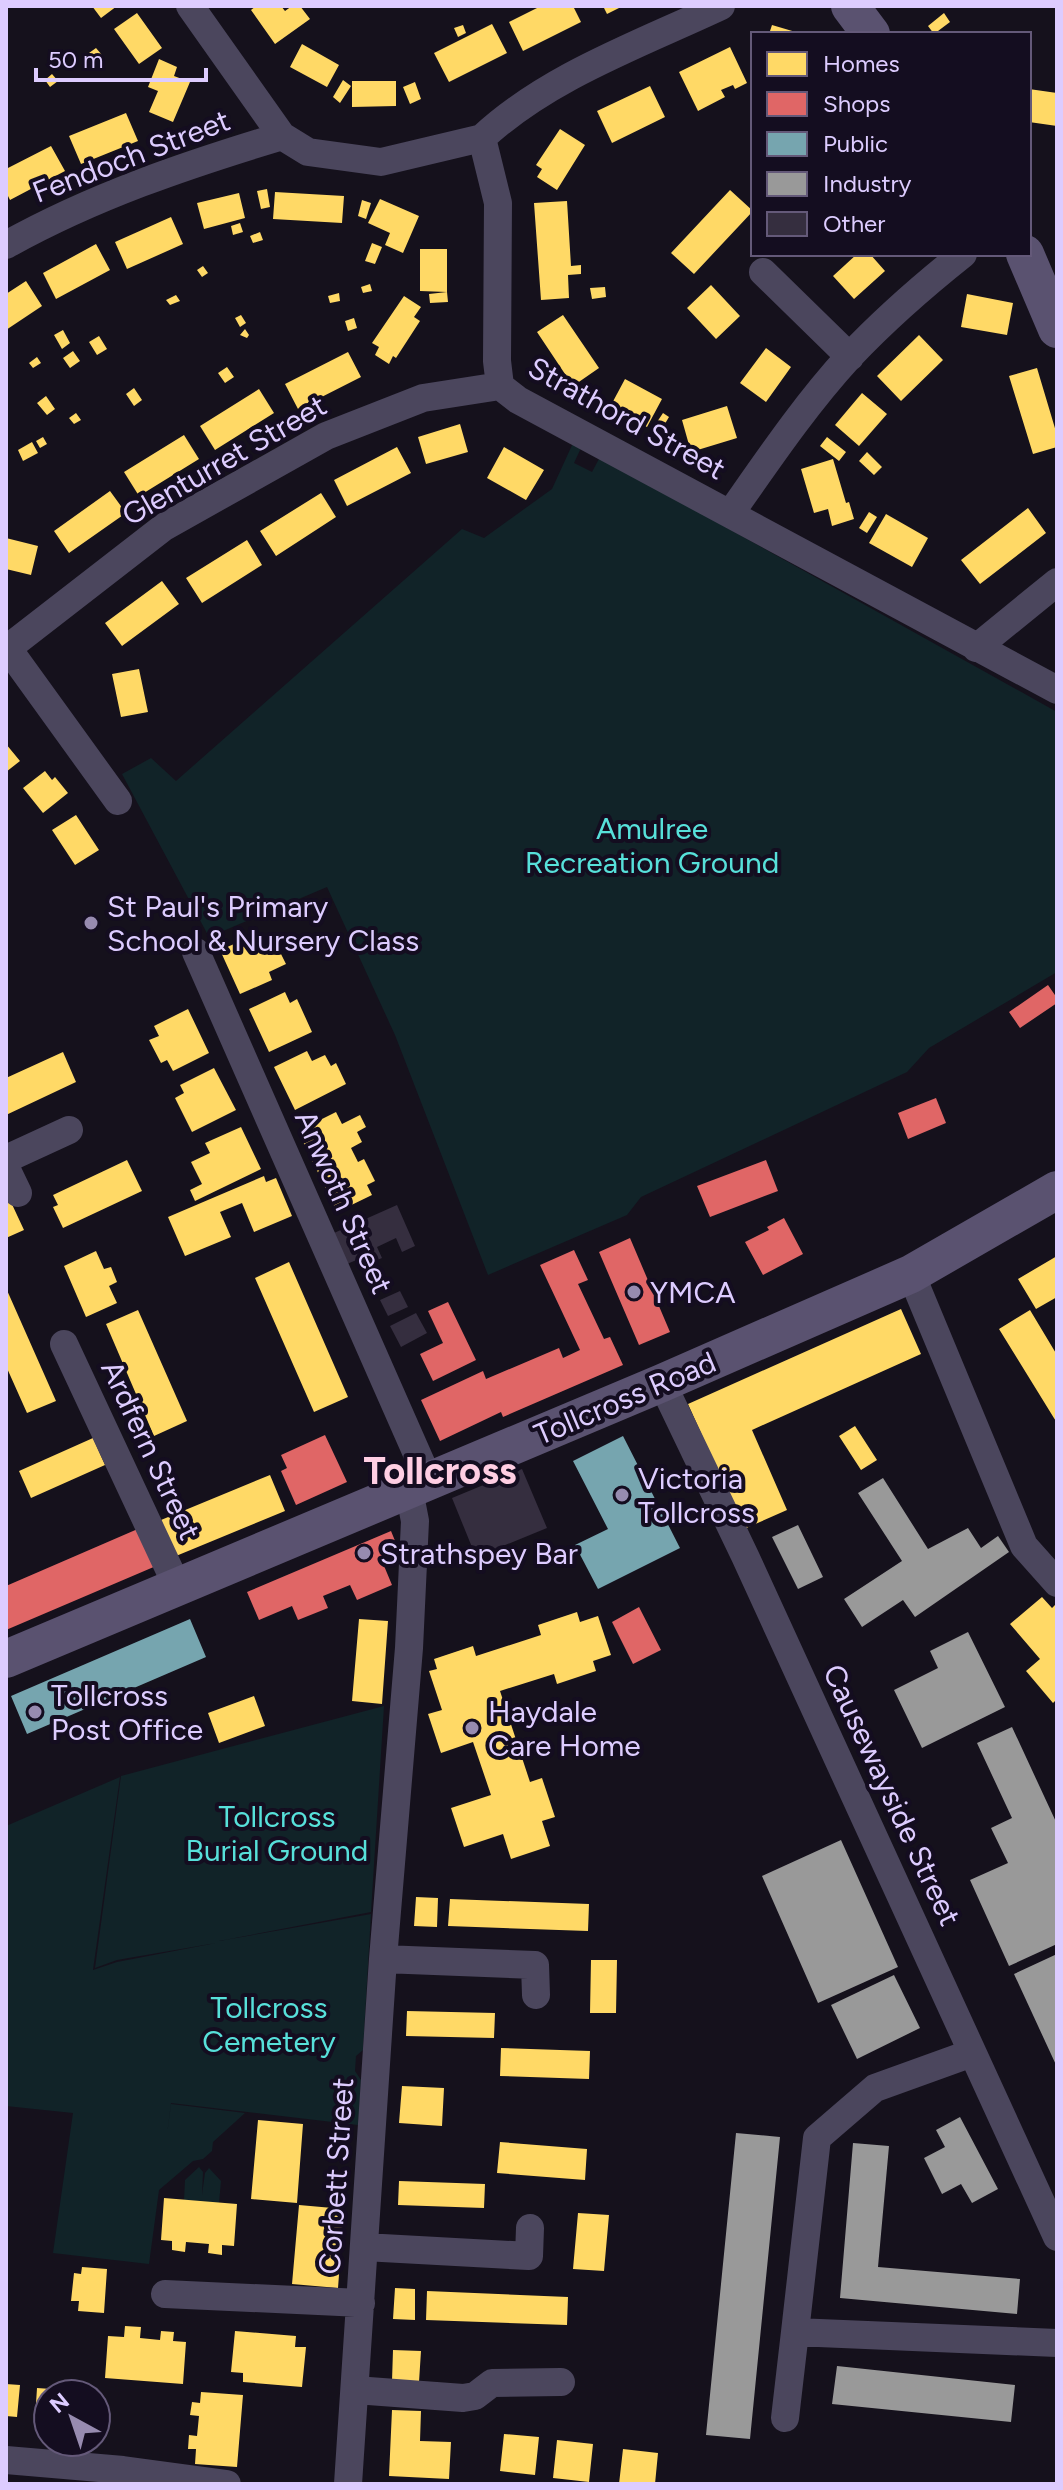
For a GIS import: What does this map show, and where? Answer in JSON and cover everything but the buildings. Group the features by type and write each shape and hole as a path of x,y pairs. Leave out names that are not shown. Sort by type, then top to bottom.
{"street":[{"path":"190,6 282,136 308,152 381,162 482,138 501,120 544,90 721,6"},
{"path":"850,6 870,32"},
{"name":"Fendoch Street","path":"6,245 59,215 174,170 282,136"},
{"name":"Strathord Street","path":"482,138 498,203 497,361 500,386 518,400 1057,690"},
{"path":"730,514 791,428 850,357 961,256"},
{"path":"1026,256 1057,329"},
{"path":"763,272 850,357"},
{"name":"Glenturret Street","path":"7,647 164,527 326,436 423,398 500,386"},
{"path":"976,648 1057,582"},
{"path":"7,647 118,801"},
{"name":"Anwoth Street","path":"196,952 419,1485"},
{"path":"6,1159 69,1130"},
{"name":"Tollcross Road","path":"6,1659 662,1383 911,1274 1057,1190"},
{"path":"911,1274 1024,1546 1057,1583"},
{"name":"Ardfern Street","path":"64,1344 177,1586"},
{"name":"Causewayside Street","path":"662,1383 745,1556 1057,2237"},
{"name":"Corbett Street","path":"348,2484 419,1485"},
{"path":"383,1959 535,1965 536,1995"},
{"path":"785,2418 817,2138 875,2088 972,2053"},
{"path":"364,2247 529,2256 530,2228"},
{"path":"165,2294 361,2303"},
{"path":"795,2332 1057,2343"},
{"path":"355,2390 463,2398 475,2396 492,2383 561,2382"},
{"path":"6,2460 123,2470 227,2484"}],"green space":[{"name":"Amulree Recreation Ground","path":"573,443 581,448 574,463 592,472 600,457 1057,712 1057,972 929,1048 907,1072 641,1197 627,1215 488,1275 395,1035 327,887 209,937 122,774 151,758 176,781 462,529 484,538 552,489"},
{"name":"Tollcross Cemetery","path":"384,1706 371,1912 219,1941 371,1914 363,2050 356,2056 355,2071 361,2080 358,2125 171,2103 167,2135 171,2104 245,2113 213,2142 212,2151 203,2159 193,2161 159,2190 149,2264 53,2253 73,2113 6,2106 6,1826 120,1777 93,1970 117,1962 216,1943 117,1960 95,1968 121,1776"},
{"path":"199,2167 203,2172 202,2195 205,2173 209,2168 221,2181 219,2203 184,2200 185,2180"}],"place":[{"name":"St Paul's Primary School & Nursery Class","path":"91,923"},
{"name":"YMCA","path":"634,1292"},
{"name":"Victoria Tollcross","path":"622,1495"},
{"name":"Strathspey Bar","path":"364,1553"},
{"name":"Tollcross Post Office","path":"35,1712"},
{"name":"Haydale Care Home","path":"472,1728"}],"district":[{"name":"Tollcross","path":"440,1471"}],"park label":[{"name":"Tollcross Burial Ground","path":"277,1833"}]}
